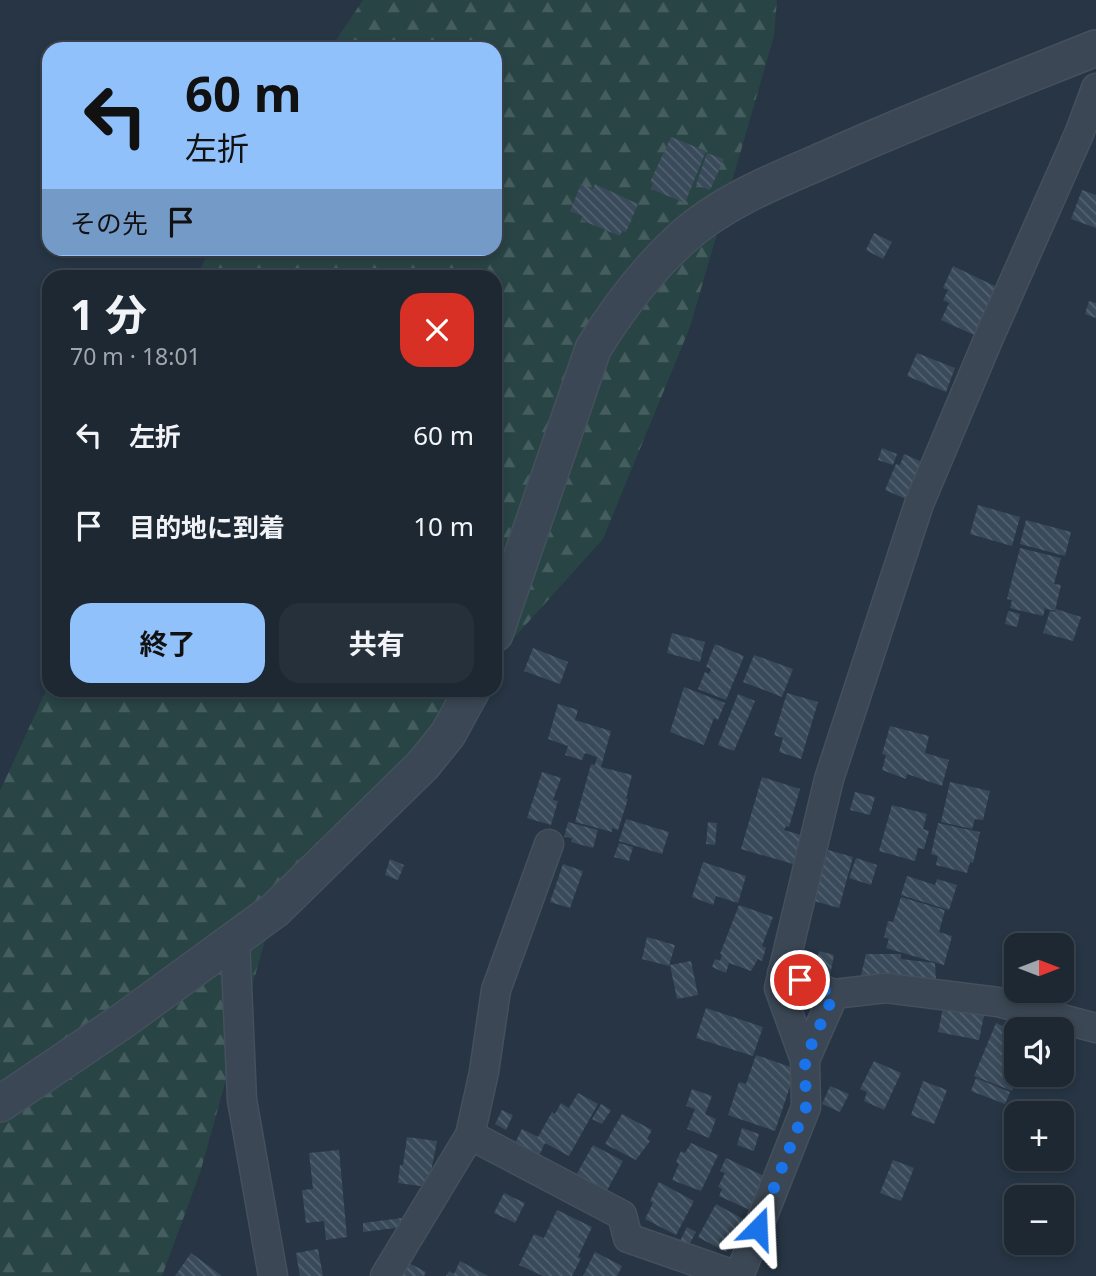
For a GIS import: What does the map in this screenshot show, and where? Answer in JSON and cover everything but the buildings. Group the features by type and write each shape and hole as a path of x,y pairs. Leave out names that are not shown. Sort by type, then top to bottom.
{"street":[{"path":"502,614 593,349 623,303 684,236 755,190 872,138 1096,48"},
{"path":"470,1135 622,1215 628,1238 738,1276 806,1107 805,1059 779,988 829,779 919,504 1079,134 1096,88"},
{"path":"0,1104 124,1020 285,901 423,765 448,734 467,697"},
{"path":"385,1276 470,1135 484,1072 496,990 549,844"},
{"path":"235,940 242,1100 272,1276"},
{"path":"782,973 834,994 886,988 998,1002 1096,1028"},
{"path":"805,1059 834,994"}],"green space":[{"path":"363,0 777,0 774,36 690,327 603,539 502,651 502,270 200,270 206,256 502,256 502,42 335,42"},
{"path":"43,697 462,697 341,836 265,940 200,1173 162,1276 0,1276 0,791"}],"route":[{"path":"758,1228 806,1107 805,1059 834,994 800,980"}]}
